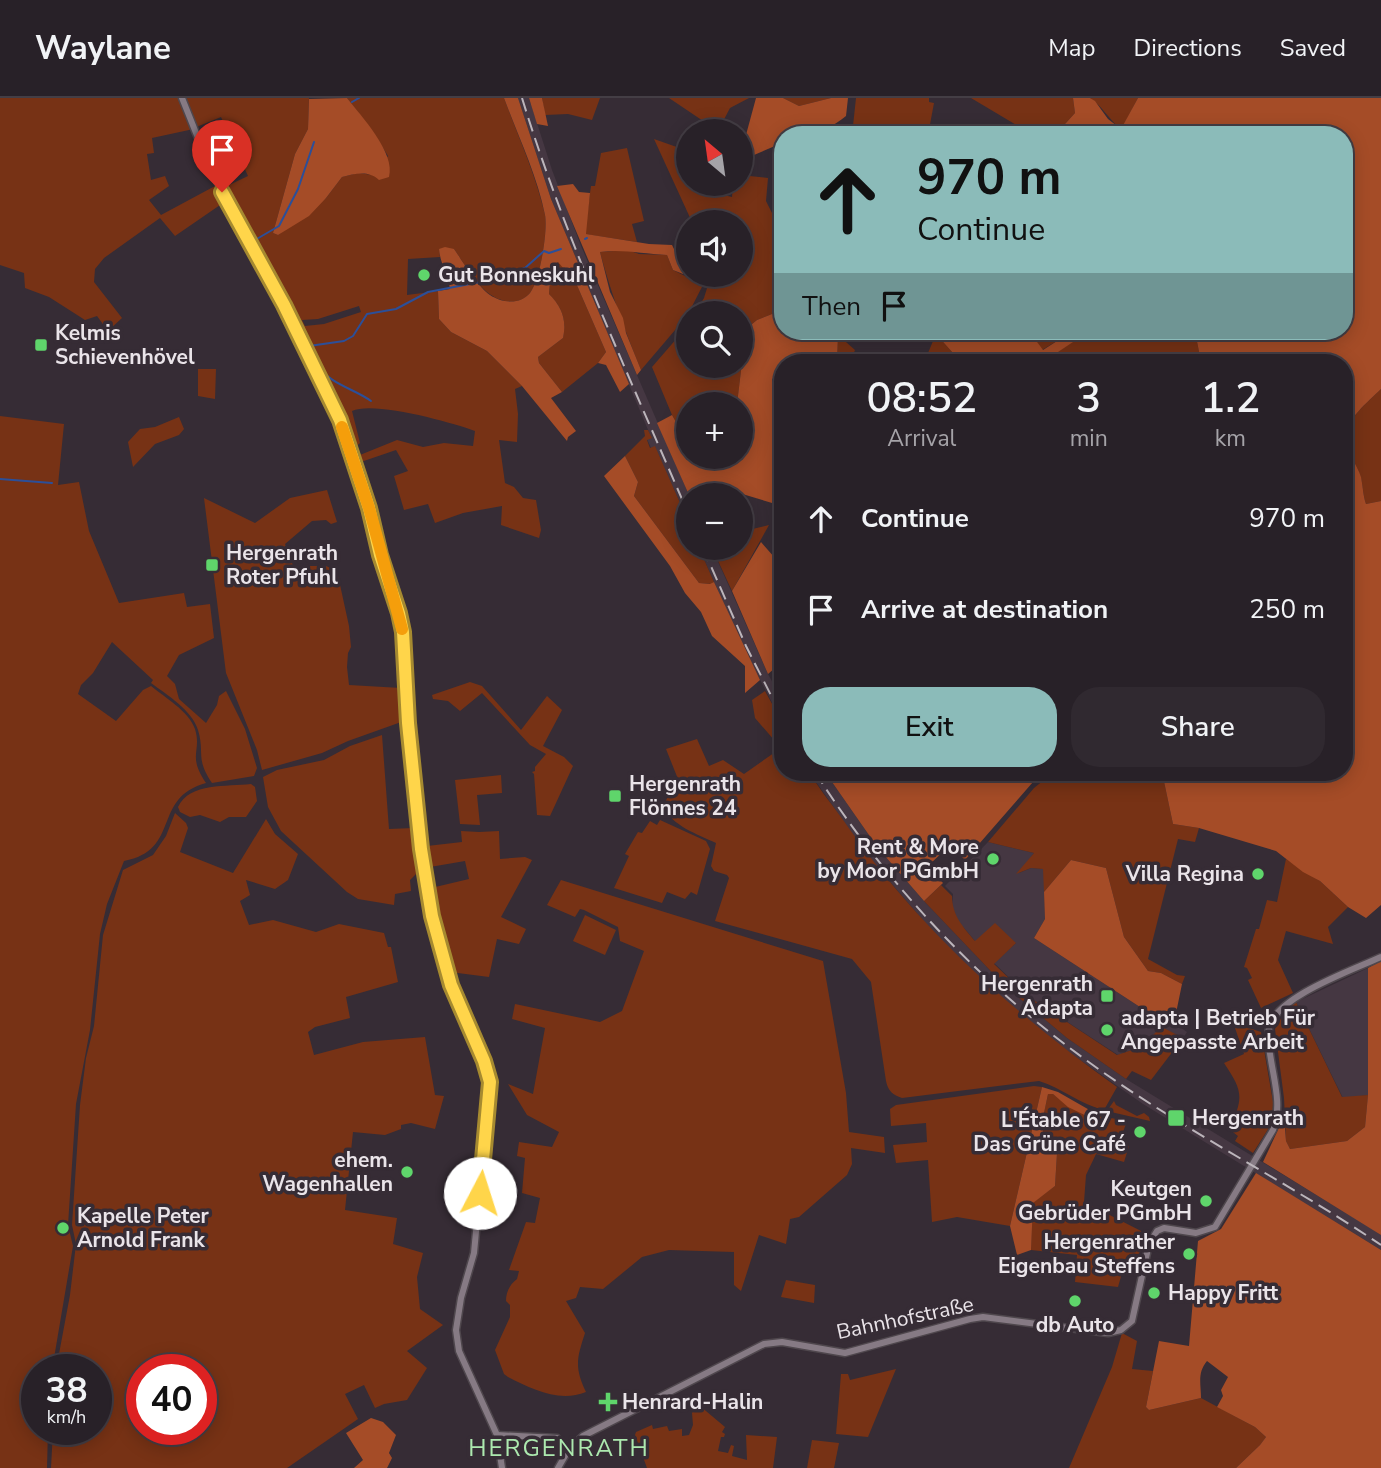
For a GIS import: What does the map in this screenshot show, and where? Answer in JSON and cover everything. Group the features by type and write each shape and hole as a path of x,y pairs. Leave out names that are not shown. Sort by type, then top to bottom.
{"street":[{"path":"182,98 210,168 324,384 340,420 399,613 403,632 408,723 421,849 432,916 451,985 484,1061 490,1082 474,1253 461,1298 456,1330 459,1351 497,1435 502,1468"},
{"name":"Bahnhofstraße","path":"558,1468 576,1441 592,1430 764,1344 782,1342 845,1353 981,1318 1108,1333 1127,1326 1135,1315 1153,1235 1164,1228 1196,1234 1215,1227 1273,1130 1278,1111 1269,1027 1277,1013 1288,1001 1381,957"},
{"path":"497,1435 557,1438 569,1449"}],"shaded area":[{"path":"0,98 309,98 308,129 295,154 273,233 278,235 326,198 342,177 358,173 373,175 388,156 347,98 504,98 532,170 545,215 542,255 534,287 526,297 516,301 500,300 481,286 454,249 439,249 440,257 408,259 407,295 438,291 439,319 451,332 487,351 522,386 515,389 517,442 499,440 505,483 514,487 523,498 536,500 541,530 539,538 501,525 502,506 463,513 435,523 428,504 404,510 394,476 408,471 396,450 358,463 355,457 397,440 423,447 444,443 473,446 475,431 412,414 363,409 352,411 360,443 353,449 342,414 225,187 248,176 221,117 189,130 152,138 154,153 147,154 151,180 165,176 169,186 149,200 161,215 215,186 223,203 175,236 160,218 104,258 95,269 94,282 122,318 108,331 97,316 85,320 49,297 25,288 24,273 0,265","holes":["359,306 361,312 324,324 305,326 302,320 318,319"]},
{"path":"347,98 382,146 390,167 389,177 379,180 361,174 342,177 309,216 278,235 273,233 295,154 308,129 309,99"},
{"path":"504,98 518,98 551,199 629,384 620,392 606,365 598,363 606,352 576,283 558,262 551,269 549,294 562,314 563,338 538,357 539,363 562,392 551,398 576,431 567,441 522,386 487,351 451,332 439,319 438,291 450,289 439,249 454,249 481,286 500,300 521,300 530,293 537,278 544,243 545,215 532,170"},
{"path":"518,98 529,98 552,170 581,246 684,483 676,483 676,494 655,447 651,448 647,439 651,437 551,199"},
{"path":"529,98 542,98 548,126 537,124"},
{"path":"542,98 600,98 592,120 568,114 545,115"},
{"path":"669,98 749,98 730,108 724,119 700,119"},
{"path":"756,98 783,98 799,106 831,98 848,98 846,116 831,126 774,126 774,146 753,155 753,119 750,119"},
{"path":"783,98 831,98 799,106"},
{"path":"856,98 929,98 929,102 934,103 930,126 853,126"},
{"path":"971,98 1073,98 1075,113 1063,126 1018,126"},
{"path":"1073,98 1090,98 1117,126 1063,126 1075,113"},
{"path":"1090,98 1138,98 1123,126 1117,126"},
{"path":"1138,98 1381,98 1381,389 1353,418 1353,354 1199,354 1197,340 1353,340 1353,126 1123,126"},
{"path":"654,139 676,147 676,187"},
{"path":"627,148 644,221 632,224 637,242 585,234 591,186 595,186 601,153"},
{"path":"753,176 768,178 766,201 774,214 774,313 753,323 753,301 702,301 707,287 753,287 753,210 687,210 680,196 753,196"},
{"path":"573,184 579,192 590,193 586,234 672,245 676,253 676,271 667,255 625,251 600,252 610,292 623,318 641,370 637,375 557,186"},
{"path":"628,250 639,254 667,255 676,272 676,287 702,287 695,301 676,301 676,329 641,370 619,312 600,252"},
{"path":"559,262 576,283 606,352 598,363 562,392 539,363 538,357 563,338 562,314 549,294 551,269"},
{"path":"774,313 774,340 838,340 837,354 774,354 774,504 753,497 753,483 684,483 677,469 753,469 753,392 738,392 740,378 753,378 753,323"},
{"path":"676,339 676,378 740,378 738,392 676,392 676,422 652,367"},
{"path":"838,340 844,340 855,350 853,354 837,354"},
{"path":"933,340 941,340 954,354 930,354 928,353"},
{"path":"941,340 1036,340 1043,350 1059,340 1073,342 1055,354 954,354"},
{"path":"1035,340 1058,340 1042,350"},
{"path":"1197,340 1199,354 1054,354 1073,341"},
{"path":"198,369 216,369 215,399 198,396"},
{"path":"1381,389 1381,501 1366,504 1361,478 1353,460 1353,418"},
{"path":"672,415 676,422 676,466 657,423"},
{"path":"0,416 64,424 58,485 79,482 89,531 119,603 184,593 187,607 210,604 214,638 179,655 167,676 175,684 179,699 206,723 217,705 219,696 226,691 245,729 257,768 254,776 212,783 202,761 195,723 178,704 151,683 153,680 112,642 93,673 81,685 78,694 116,721 143,690 151,686 182,710 195,729 197,766 206,783 189,790 178,800 154,846 142,855 124,861 107,904 100,934 90,1030 76,1104 68,1225 73,1246 55,1354 21,1354 21,1445 48,1445 47,1468 0,1468"},
{"path":"179,417 184,429 179,435 155,444 133,467 128,442 140,429 155,427"},
{"path":"644,430 648,430 652,438 647,440 650,448 655,446 676,494 676,552 634,496 638,482 625,456 645,436"},
{"path":"625,456 638,482 634,496 676,552 676,560 682,560 699,583 714,582 760,680 745,693 745,666 712,636 701,612 685,593 670,566 604,476"},
{"path":"1353,460 1361,477 1366,504 1381,501 1381,905 1366,918 1348,907 1320,881 1303,872 1276,851 1199,828 1173,824 1164,781 1353,781"},
{"path":"327,490 337,522 331,524 326,520 312,521 285,544 298,579 308,566 326,566 337,571 349,626 349,685 401,688 404,721 322,753 262,770 257,750 226,673 204,498 255,523 290,498"},
{"path":"769,525 753,554 753,529"},
{"path":"761,542 774,557 774,669 768,674 732,591 750,560 753,560"},
{"path":"682,560 704,560 714,582 699,583"},
{"path":"704,560 717,560 774,685 774,707 740,641"},
{"path":"718,560 749,560 732,591"},
{"path":"470,682 482,686 521,730 547,696 562,710 543,746 564,757 573,766 550,816 537,815 532,772 546,754 530,745 482,693 460,711 448,701 433,699 432,695"},
{"path":"765,691 774,707 774,740 755,718 752,700"},
{"path":"382,735 389,829 414,828 420,870 410,880 411,891 395,894 394,905 358,899 347,892 281,831 268,807 263,777 277,770 324,760 350,746"},
{"path":"697,739 709,766 723,760 744,774 774,753 774,781 815,781 875,863 937,934 1005,999 1117,1087 1104,1110 1039,1081 902,1098 890,1090 886,1081 871,982 852,959 715,921 729,878 714,871 711,866 716,843 679,824 663,806 672,789 667,785 678,779 666,749"},
{"path":"501,775 502,793 477,795 480,825 460,824 455,780"},
{"path":"815,781 831,781 878,848 924,901 1005,986 1067,1038 1126,1079 1374,1230 1381,1235 1381,1250 1143,1104 1056,1043 998,995 938,938 868,856"},
{"path":"831,781 1034,781 965,860 950,845 928,866 943,883 924,901 878,848"},
{"path":"1043,781 1164,781 1173,824 1199,828 1195,842 1178,839 1148,959 1177,975 1185,976 1182,984 1161,973 1148,971 1124,937 1106,868 1071,860 1044,892 1043,869 1031,868 1016,874 1034,853 988,842"},
{"path":"251,784 255,787 257,801 246,817 229,817 220,822 200,815 190,817 180,812 178,807 191,793 200,790"},
{"path":"175,813 188,828 180,852 233,873 266,819 275,834 298,854 288,880 275,889 246,880 250,895 240,901 249,925 273,920 316,932 339,924 384,933 388,947 391,947 398,982 346,997 350,1018 315,1027 308,1032 314,1055 363,1042 425,1037 435,1095 444,1096 435,1129 411,1123 401,1125 401,1129 385,1135 353,1132 345,1210 397,1218 393,1244 423,1253 417,1277 420,1309 443,1325 407,1351 427,1368 407,1400 375,1408 364,1385 345,1394 358,1419 287,1468 51,1468 52,1445 112,1445 112,1354 59,1354 76,1244 72,1225 80,1105 86,1058 94,1026 103,935 123,870 153,855 166,836"},
{"path":"660,820 706,841 710,849 697,895 691,892 685,899 667,892 662,903 614,888 629,856 625,854 638,832 642,833 650,821 657,825"},
{"path":"461,831 499,831 500,859 525,857 532,860 501,917 526,929 519,944 497,939 489,977 450,972 431,888 469,879 465,861 430,867 427,846 462,842"},
{"path":"988,842 1034,853 1019,873 1031,868 1044,869 1045,919 1034,938 1140,1007 1174,1023 1187,1032 1183,1038 1162,1028 1138,1048 1118,1055 1029,997 994,963 1016,943 975,941 958,921 952,906 953,894 945,886"},
{"path":"1286,859 1320,881 1348,907 1328,927 1333,944 1286,931 1278,960 1293,993 1261,1008 1248,980 1252,978 1244,967 1267,900 1277,902"},
{"path":"1071,860 1106,868 1124,937 1148,971 1161,973 1182,984 1174,1023 1140,1007 1034,938 1045,919 1044,892"},
{"path":"561,880 823,961 846,1093 849,1132 884,1137 885,1153 851,1148 852,1164 847,1175 799,1217 790,1219 786,1244 759,1235 741,1291 734,1285 734,1252 669,1250 642,1257 603,1289 580,1287 576,1298 566,1301 585,1333 578,1362 586,1392 566,1396 536,1390 508,1377 504,1374 495,1350 510,1317 510,1305 506,1301 508,1291 517,1279 519,1271 509,1270 526,1222 535,1223 540,1198 522,1193 525,1158 517,1156 519,1142 552,1147 559,1132 527,1115 508,1084 533,1094 545,1028 512,1019 515,1004 600,1022 622,1011 644,951 620,941 618,927 584,910 580,909 575,917 547,905"},
{"path":"941,885 952,896 956,915 975,941 995,923 1016,943 994,964 1029,997 1117,1055 1138,1048 1162,1027 1183,1038 1151,1080 1132,1071 1126,1079 1067,1038 1005,986 924,901"},
{"path":"585,915 616,930 605,955 573,941"},
{"path":"1381,961 1381,1235 1263,1162 1284,1117 1286,1141 1290,1149 1347,1141 1365,1127 1368,1095 1368,968"},
{"path":"1368,968 1368,1095 1343,1098 1296,1002"},
{"path":"1296,1002 1342,1097 1368,1095 1365,1127 1347,1141 1290,1149 1286,1141 1284,1098 1275,1029 1287,1008"},
{"path":"1246,1027 1261,1032 1273,1102 1272,1123 1253,1153 1235,1141 1238,1136 1229,1129 1237,1110 1239,1095 1235,1081 1224,1063 1244,1054 1235,1028"},
{"path":"1042,1087 1010,1226 957,1217 932,1222 928,1160 896,1163 893,1145 927,1142 926,1123 891,1126 890,1109 896,1105"},
{"path":"1042,1087 1058,1092 1100,1116 1095,1120 1068,1107 1053,1094 1048,1094 1042,1147 1057,1153 1055,1186 1033,1203 1031,1250 1017,1255 1010,1226"},
{"path":"1048,1094 1053,1094 1095,1119 1100,1116 1127,1121 1119,1143 1129,1146 1124,1162 1096,1154 1086,1175 1084,1202 1145,1233 1137,1261 1126,1259 1118,1287 1075,1282 1077,1255 1031,1250 1032,1203 1055,1186 1057,1154 1042,1147"},
{"path":"1114,1101 1116,1105 1137,1116 1144,1113 1150,1121 1111,1112 1109,1108"},
{"path":"1256,1173 1381,1250 1381,1468 1236,1468 1266,1437 1255,1427 1217,1407 1228,1377 1207,1361 1201,1374 1201,1398 1149,1410 1146,1407 1159,1341 1189,1346 1198,1241 1221,1229"},
{"path":"786,1280 815,1285 814,1303 781,1297"},
{"path":"1122,1333 1137,1341 1132,1369 1153,1371 1146,1407 1149,1410 1201,1398 1255,1427 1266,1437 1260,1445 1236,1468 1069,1468 1112,1367"},
{"path":"896,1369 868,1437 836,1434 841,1374 848,1374 850,1380"},
{"path":"697,1406 725,1427 718,1451 728,1453 731,1445 734,1446 732,1456 747,1460 746,1435 777,1437 773,1468 647,1468 636,1432 652,1425 653,1429 667,1426 669,1431 682,1429 682,1436 689,1435 693,1425 692,1413"},
{"path":"371,1418 383,1422 396,1435 389,1453 392,1458 387,1468 354,1468 363,1460 346,1433"},
{"path":"812,1440 839,1443 834,1468 807,1468"}],"waterway":[{"path":"352,102 359,98"},
{"path":"257,249 255,240 279,226 298,189 314,142"},
{"path":"257,248 297,321"},
{"path":"300,328 309,346 344,341 353,336 367,314 396,309 428,292 480,282 525,268 544,251 549,253 561,249"},
{"path":"319,366 336,382 371,401"},
{"path":"0,479 52,483"}],"railway":[{"path":"522,98 578,256 676,485"},
{"path":"708,560 774,701"},
{"path":"821,781 876,858 946,938 983,975 1064,1044 1140,1097 1381,1245"}],"slow traffic":[{"path":"342,427 369,508 402,629"}],"place":[{"name":"Gut Bonneskuhl","path":"424,275"},
{"name":"Kelmis Schievenhövel","path":"41,345"},
{"name":"Hergenrath Roter Pfuhl","path":"212,565"},
{"name":"Hergenrath Flönnes 24","path":"615,796"},
{"name":"Rent & More by Moor PGmbH","path":"993,859"},
{"name":"Villa Regina","path":"1258,874"},
{"name":"Hergenrath Adapta","path":"1107,996"},
{"name":"adapta | Betrieb Für Angepasste Arbeit","path":"1107,1030"},
{"name":"Hergenrath","path":"1176,1118"},
{"name":"L'Étable 67 - Das Grüne Café","path":"1140,1132"},
{"name":"ehem. Wagenhallen","path":"407,1172"},
{"name":"Keutgen Gebrüder PGmbH","path":"1206,1201"},
{"name":"Kapelle Peter Arnold Frank","path":"63,1228"},
{"name":"Hergenrather Eigenbau Steffens","path":"1189,1254"},
{"name":"Happy Fritt","path":"1154,1293"},
{"name":"db Auto","path":"1075,1301"},
{"name":"Henrard-Halin","path":"608,1402"}],"district":[{"name":"HERGENRATH","path":"559,1448"}],"route":[{"path":"222,192 284,305 340,420 399,613 403,632 408,723 421,849 432,916 451,985 484,1061 490,1082 480,1193"}]}
